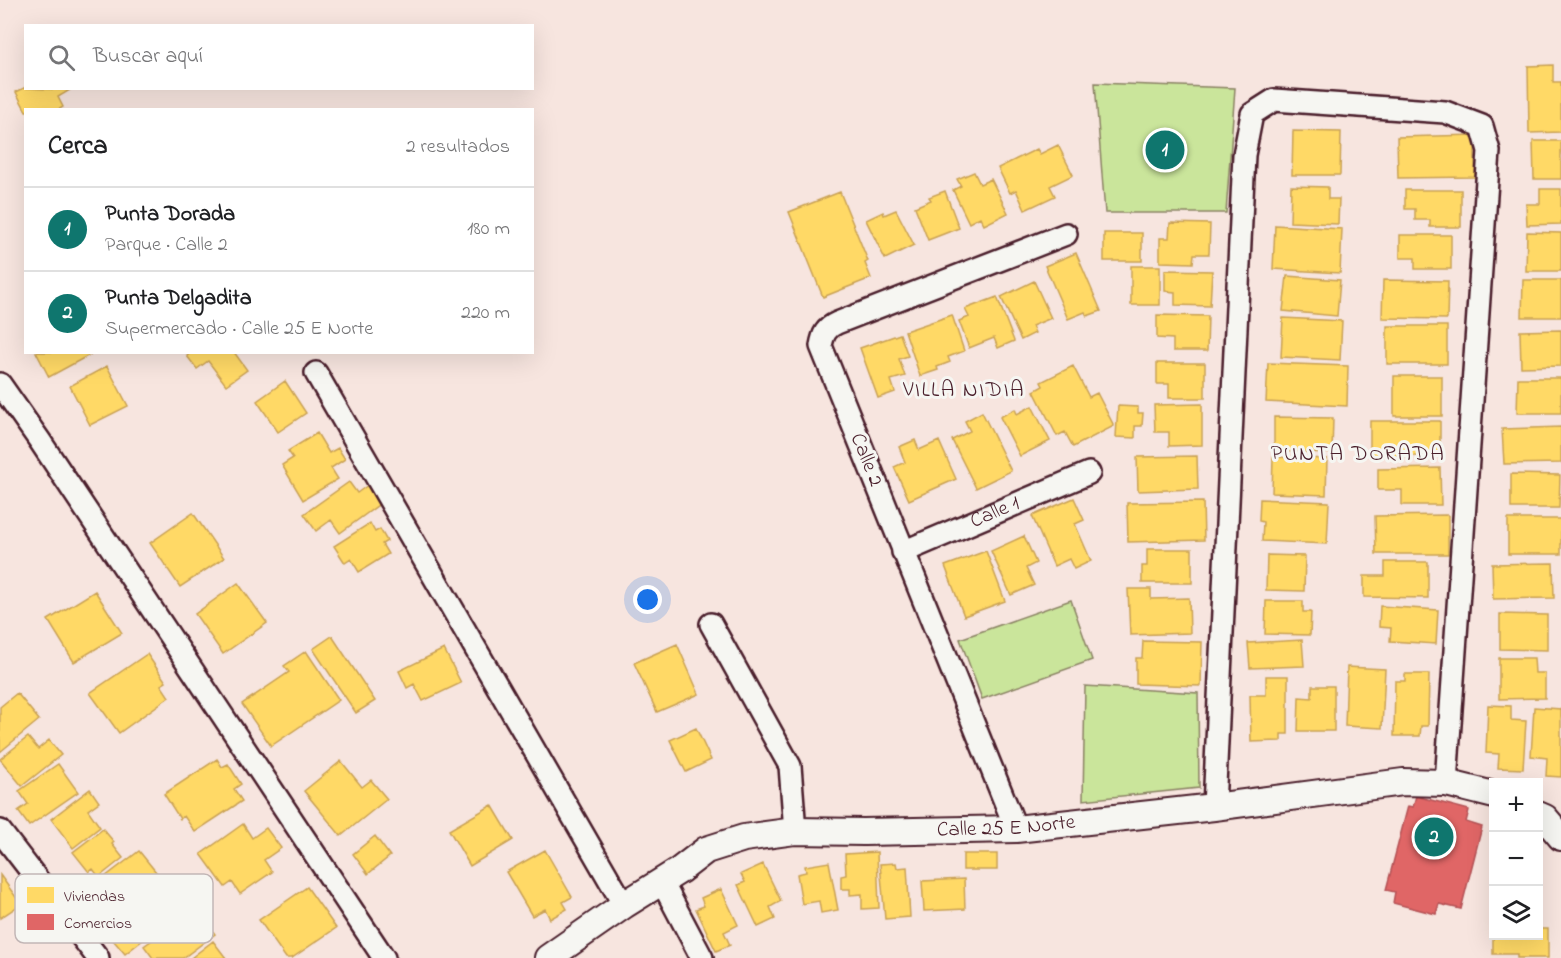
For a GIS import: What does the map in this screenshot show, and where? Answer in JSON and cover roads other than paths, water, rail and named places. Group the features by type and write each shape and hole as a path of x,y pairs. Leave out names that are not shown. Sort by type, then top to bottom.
{"street":[{"path":"1214,807 1244,155 1252,114 1274,100 1445,112 1482,126 1489,151 1446,783"},
{"name":"Calle 2","path":"1016,829 903,552 822,346 822,338 827,328 1066,234"},
{"path":"316,374 624,905"},
{"path":"0,384 384,958"},
{"name":"Calle 1","path":"903,552 1089,474"},
{"path":"711,624 790,766 795,831"},
{"name":"Calle 25 E Norte","path":"548,958 706,850 744,838 795,831 1016,829 1214,807 1403,782 1446,783 1489,794"},
{"path":"1543,817 1561,837"},
{"path":"0,831 33,874"},
{"path":"662,882 702,958"},
{"path":"86,943 98,958"}],"place":[{"name":"Punta Dorada","path":"1165,150"},
{"name":"Punta Delgadita","path":"1434,837"}],"district":[{"name":"VILLA NIDIA","path":"964,391"},
{"name":"PUNTA DORADA","path":"1358,455"}]}
